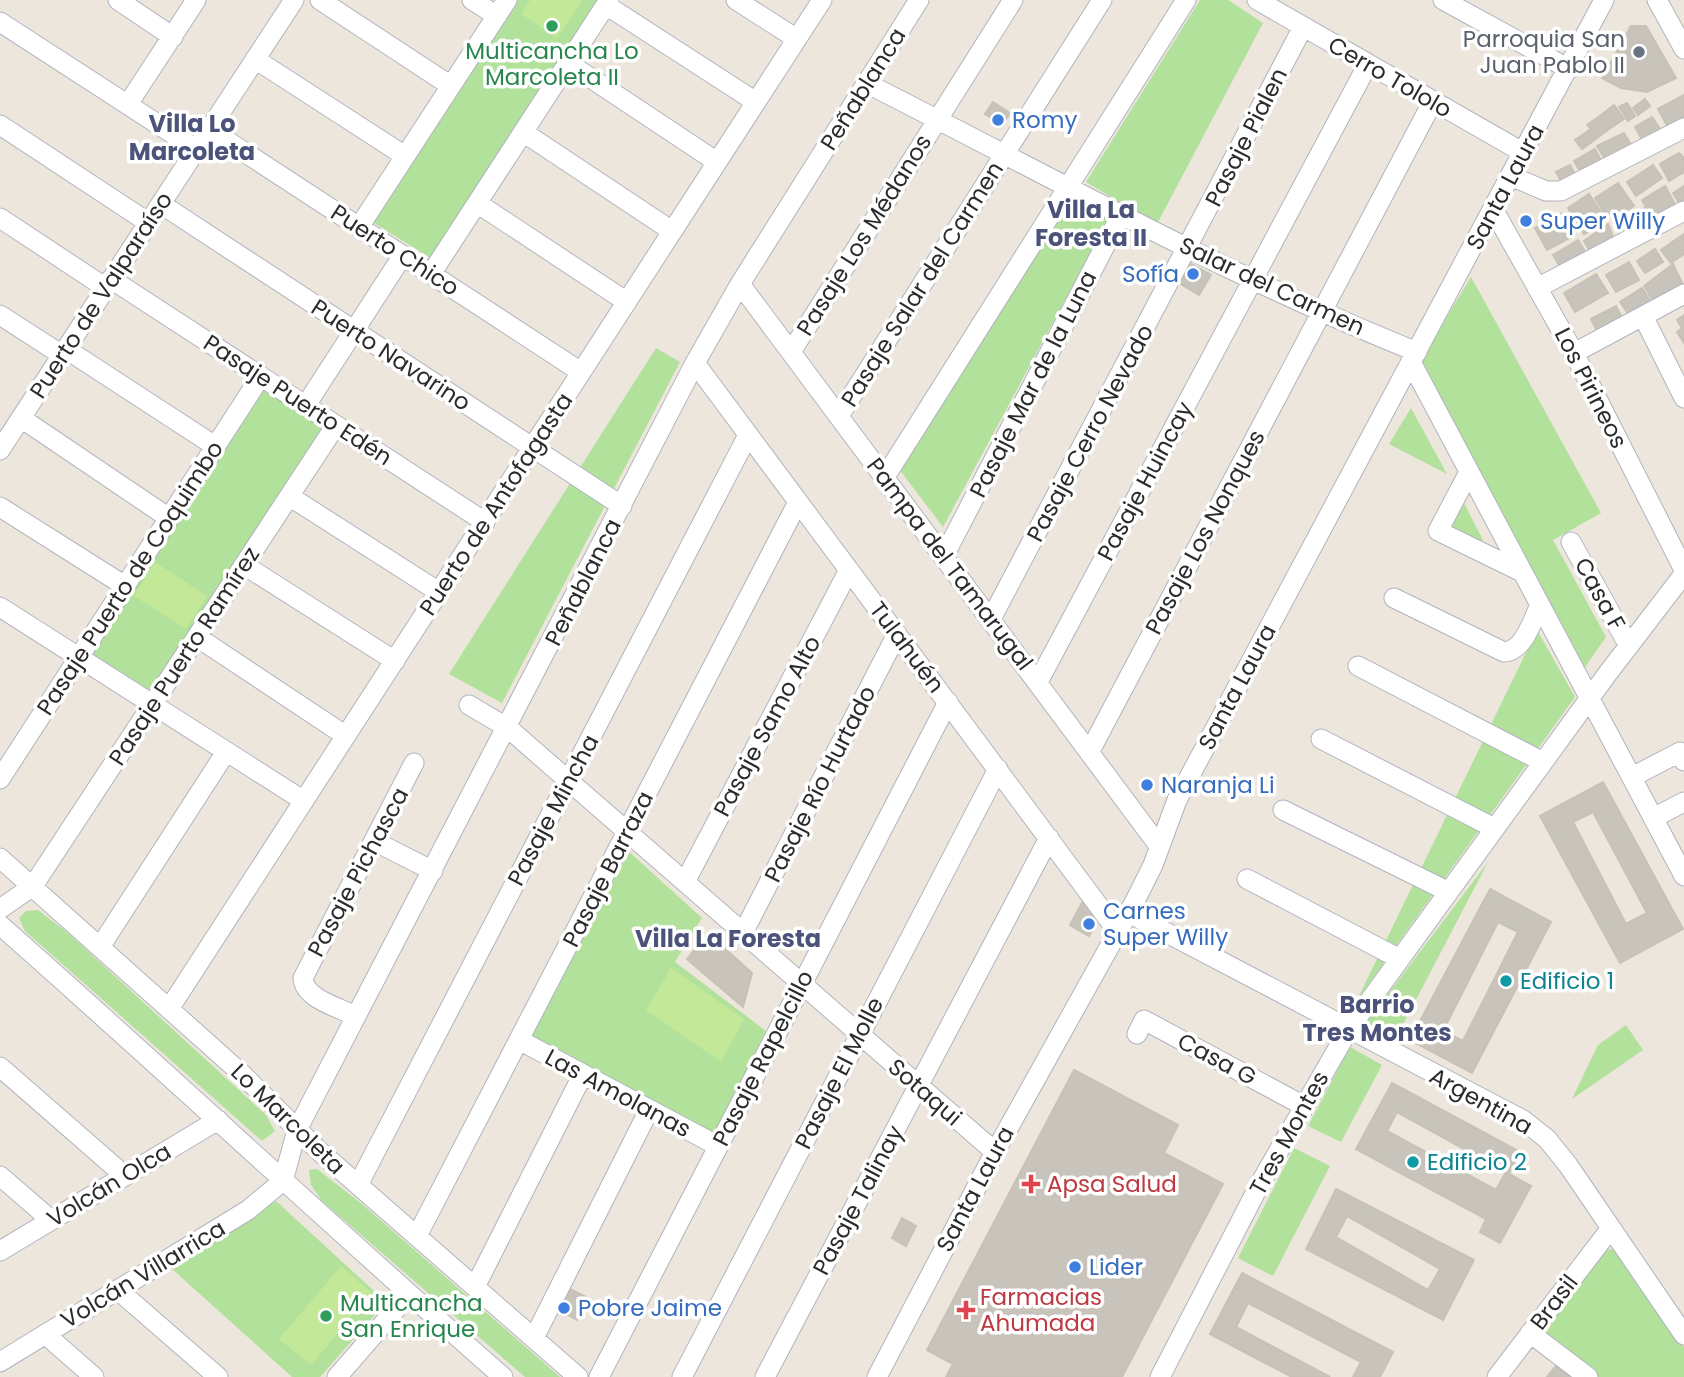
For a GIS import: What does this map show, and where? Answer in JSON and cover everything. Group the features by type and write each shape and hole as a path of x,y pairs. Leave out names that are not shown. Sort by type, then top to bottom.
{"street":[{"path":"118,0 173,37"},
{"path":"128,104 197,0"},
{"name":"Puerto de Valparaíso","path":"0,450 294,0"},
{"path":"320,0 451,86"},
{"path":"359,227 502,8 472,0"},
{"path":"736,0 797,39"},
{"name":"Puerto de Antofagasta","path":"169,1009 822,0"},
{"name":"Peñablanca","path":"283,1181 297,1130 508,728 695,363 740,284 919,0"},
{"name":"Pasaje Los Médanos","path":"791,352 1013,0"},
{"name":"Pasaje Salar del Carmen","path":"839,416 1102,0"},
{"path":"885,477 1186,0"},
{"name":"Cerro Tololo","path":"1257,0 1524,153"},
{"name":"Santa Laura","path":"877,1377 995,1152 1147,879 1177,800 1604,0"},
{"path":"1657,0 1684,47"},
{"path":"431,274 607,2 756,102"},
{"path":"1456,3 1569,69"},
{"path":"0,22 197,149"},
{"name":"Pasaje Pialen","path":"1189,247 1303,27"},
{"path":"255,59 405,156"},
{"path":"568,63 718,162"},
{"name":"Pasaje Huincay","path":"1038,682 1368,64"},
{"name":"Salar del Carmen","path":"866,83 1253,280 1414,357"},
{"name":"Pasaje Los Nonques","path":"1090,751 1433,101"},
{"path":"0,125 149,223"},
{"path":"1511,176 1546,191 1561,191 1684,128"},
{"name":"Puerto Chico","path":"209,129 582,372"},
{"path":"523,132 672,231"},
{"path":"477,203 627,302"},
{"name":"Puerto Navarino","path":"160,204 622,506"},
{"name":"Los Pirineos","path":"1493,209 1574,353 1684,572"},
{"path":"1537,288 1684,211"},
{"name":"Pasaje Mar de la Luna","path":"944,556 1122,213"},
{"name":"Pasaje Puerto Edén","path":"0,218 261,376 485,522"},
{"name":"Pasaje Cerro Nevado","path":"991,620 1189,247"},
{"path":"306,405 403,256"},
{"name":"Pampa del Tamarugal","path":"740,284 1159,846"},
{"path":"1574,353 1684,294"},
{"path":"0,316 64,352 215,446"},
{"path":"1643,316 1681,386"},
{"path":"1414,357 1469,472 1684,876"},
{"name":"Tulahuén","path":"695,363 1118,932"},
{"name":"Pasaje Puerto de Coquimbo","path":"0,779 261,376"},
{"path":"0,412 19,421 169,518"},
{"name":"Pasaje Puerto Ramírez","path":"33,886 336,425"},
{"name":"Pasaje Mincha","path":"358,1185 748,435"},
{"path":"1469,472 1438,531 1522,572"},
{"path":"289,496 439,592"},
{"name":"Pasaje Barraza","path":"417,1236 798,502"},
{"path":"0,507 125,586"},
{"name":"Casa F","path":"1570,542 1629,646"},
{"path":"244,565 395,661"},
{"name":"Pasaje Samo Alto","path":"685,882 849,570"},
{"name":"Tres Montes","path":"1160,1377 1304,1106 1349,1029 1447,891 1684,572"},
{"path":"1394,598 1504,652 1512,651 1520,645 1540,605"},
{"path":"2,612 79,657 304,802"},
{"name":"Pasaje Río Hurtado","path":"743,933 897,635"},
{"path":"197,637 346,736"},
{"path":"1358,666 1543,762"},
{"name":"Pasaje Rapelcillo","path":"599,1377 948,702"},
{"name":"Sotaqui","path":"469,705 508,728 995,1152"},
{"path":"1321,738 1494,828"},
{"path":"100,947 226,751"},
{"path":"1632,778 1680,752 1684,761"},
{"name":"Pasaje Pichasca","path":"356,1016 311,994 303,982 415,763"},
{"name":"Pasaje El Molle","path":"682,1377 998,769"},
{"path":"1653,818 1684,802"},
{"path":"1283,810 1447,891"},
{"name":"Pasaje Talinay","path":"765,1377 1049,838"},
{"path":"374,841 433,871"},
{"name":"Lo Marcoleta","path":"0,858 242,1074 297,1130 358,1185 578,1377"},
{"path":"1247,879 1400,959"},
{"path":"0,908 33,886"},
{"name":"Argentina","path":"1129,912 1523,1120 1559,1153 1684,1335"},
{"name":"Lo Marcoleta","path":"0,925 503,1377"},
{"name":"Casa G","path":"1137,1034 1144,1020 1304,1106"},
{"name":"Las Amolanas","path":"519,1040 718,1146"},
{"path":"0,1067 125,1176"},
{"path":"475,1287 583,1074"},
{"path":"534,1338 649,1110"},
{"name":"Volcán Olca","path":"0,1251 218,1120"},
{"path":"0,1176 51,1220"},
{"name":"Volcán Villarrica","path":"0,1362 248,1210 283,1181"},
{"name":"Brasil","path":"1497,1377 1611,1228"},
{"path":"118,1290 218,1377"},
{"path":"340,1376 409,1294"},
{"path":"1530,1333 1588,1377"},
{"path":"45,1335 94,1377"}],"green space":[{"path":"515,0 601,0 432,259 371,221"},
{"name":"Multicancha Lo Marcoleta II","path":"530,0 582,0 557,38 521,14"},
{"path":"1200,0 1228,0 1263,23 1157,224 1086,182"},
{"path":"1069,199 1109,218 943,527 899,469"},
{"path":"1471,277 1601,513 1553,540 1606,637 1585,667 1419,362"},
{"path":"656,348 680,362 502,703 449,674"},
{"path":"262,384 325,425 151,695 88,654"},
{"path":"1411,408 1447,474 1389,444"},
{"path":"1464,503 1488,550 1450,530"},
{"path":"155,562 207,596 186,629 134,596"},
{"path":"1537,630 1575,697 1357,1000"},
{"path":"626,849 702,918 675,962 766,1031 713,1135 530,1038"},
{"path":"1488,862 1396,1038 1366,1023"},
{"path":"38,910 68,933 266,1115 275,1131 262,1141 25,931 19,918 26,911"},
{"path":"671,968 744,1019 721,1062 646,1010"},
{"path":"1626,1025 1643,1050 1572,1099 1598,1045"},
{"path":"1350,1047 1382,1065 1341,1142 1308,1126"},
{"path":"1294,1148 1330,1166 1273,1276 1238,1258"},
{"path":"317,1169 362,1204 560,1377 525,1377 322,1201 311,1185 309,1170"},
{"path":"276,1201 386,1302 320,1377 292,1377 172,1269"},
{"path":"1614,1249 1684,1347 1684,1377 1595,1377 1540,1335 1604,1250"},
{"name":"Multicancha San Enrique","path":"341,1266 372,1293 311,1365 279,1339"}],"building":[{"name":"Parroquia San Juan Pablo II","path":"1631,26 1646,26 1676,78 1647,92 1621,88 1602,78"},
{"path":"1684,95 1684,123 1670,131 1658,109"},
{"path":"1645,99 1650,106 1638,115 1633,108"},
{"path":"993,102 1010,113 1002,125 985,114"},
{"path":"1627,103 1635,116 1628,121 1619,107"},
{"path":"1614,105 1624,119 1609,129 1600,116"},
{"path":"1600,116 1609,129 1582,149 1575,140 1591,129 1587,125"},
{"path":"1652,117 1662,132 1644,143 1635,127"},
{"path":"1624,133 1633,148 1607,163 1597,146"},
{"path":"1595,149 1603,164 1583,176 1574,161"},
{"path":"1679,153 1684,158 1684,172 1669,181 1660,164"},
{"path":"1570,165 1576,176 1562,183 1556,172"},
{"path":"1653,165 1662,178 1636,196 1627,182"},
{"path":"1618,183 1634,206 1614,219 1611,213 1606,216 1595,198"},
{"path":"1665,186 1677,208 1624,239 1615,225 1646,207 1642,200"},
{"path":"1684,186 1684,204 1681,206 1673,193"},
{"path":"1589,194 1606,220 1584,234 1568,208"},
{"path":"1562,213 1575,235 1547,250 1535,228"},
{"path":"1608,224 1615,241 1592,255 1584,241"},
{"path":"1684,234 1684,254 1671,263 1661,250"},
{"path":"1578,240 1587,255 1562,270 1553,255"},
{"path":"1655,249 1663,262 1645,273 1637,261"},
{"path":"1629,262 1639,280 1616,292 1606,275"},
{"path":"1191,264 1211,275 1199,295 1179,283"},
{"path":"1673,264 1684,287 1656,305 1644,286"},
{"path":"1596,274 1608,293 1575,312 1564,293"},
{"path":"1642,288 1653,305 1632,319 1620,302"},
{"path":"1616,306 1624,322 1599,335 1591,319"},
{"path":"1684,315 1684,343 1677,332 1682,328 1677,320"},
{"path":"1603,782 1683,929 1620,963 1540,816","holes":["1593,812 1647,913 1626,924 1573,822"]},
{"name":"Edificio 1","path":"1490,889 1551,922 1472,1073 1410,1040","holes":["1498,922 1518,932 1463,1041 1443,1031"]},
{"path":"1083,901 1094,915 1095,925 1089,936 1070,925"},
{"path":"708,933 752,973 743,1007 687,959"},
{"name":"Lider","path":"1074,1070 1178,1125 1164,1153 1223,1184 1122,1377 946,1377 953,1364 927,1350"},
{"name":"Edificio 2","path":"1392,1083 1520,1152 1509,1174 1531,1186 1500,1243 1480,1232 1486,1219 1356,1149","holes":["1397,1112 1506,1172 1496,1190 1387,1131"]},
{"path":"1336,1189 1474,1260 1443,1320 1306,1249","holes":["1347,1216 1440,1269 1428,1290 1336,1237"]},
{"path":"902,1218 916,1226 906,1246 892,1238"},
{"path":"1242,1273 1393,1352 1380,1377 1353,1377 1361,1362 1248,1303 1236,1327 1330,1377 1292,1377 1210,1334"},
{"path":"566,1287 588,1298 577,1320 555,1308"},
{"path":"1556,1366 1570,1377 1547,1377"}],"place":[{"name":"Multicancha Lo Marcoleta II","path":"552,26"},
{"name":"Parroquia San Juan Pablo II","path":"1639,52"},
{"name":"Romy","path":"998,120"},
{"name":"Super Willy","path":"1526,221"},
{"name":"Sofía","path":"1193,274"},
{"name":"Naranja Li","path":"1147,785"},
{"name":"Carnes Super Willy","path":"1089,924"},
{"name":"Edificio 1","path":"1506,981"},
{"name":"Edificio 2","path":"1413,1162"},
{"name":"Apsa Salud","path":"1031,1184"},
{"name":"Lider","path":"1075,1267"},
{"name":"Pobre Jaime","path":"564,1308"},
{"name":"Farmacias Ahumada","path":"966,1310"},
{"name":"Multicancha San Enrique","path":"326,1316"}],"district":[{"name":"Villa Lo Marcoleta","path":"192,138"},
{"name":"Villa La Foresta II","path":"1091,224"},
{"name":"Villa La Foresta","path":"728,939"},
{"name":"Barrio Tres Montes","path":"1377,1019"}]}
